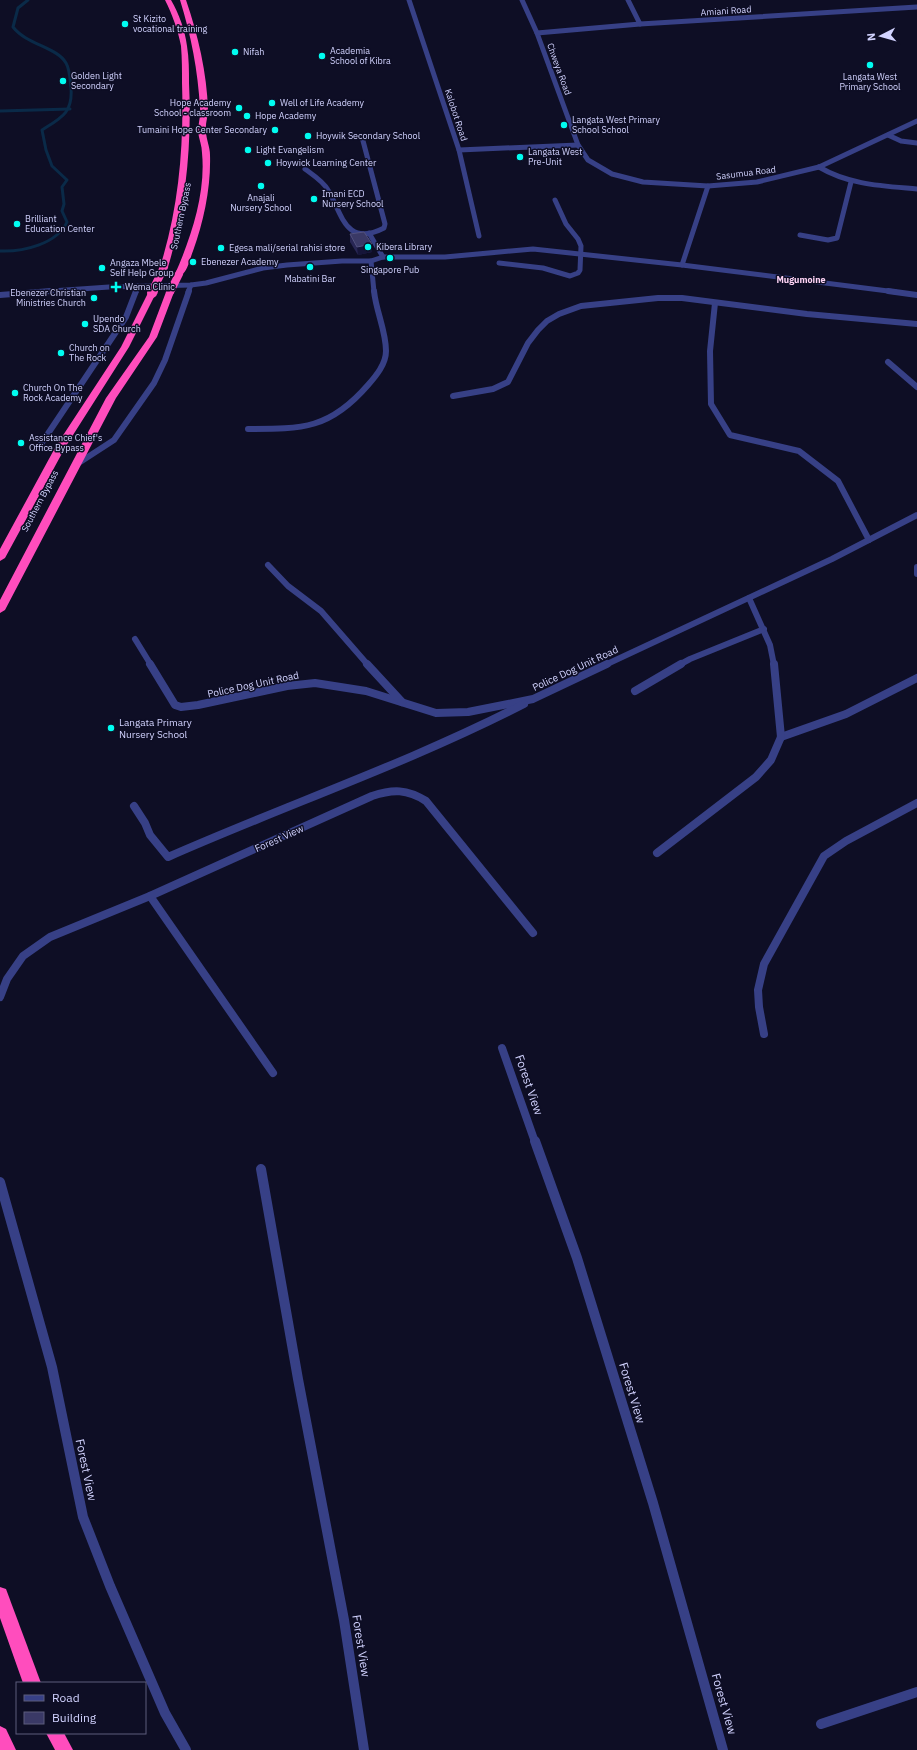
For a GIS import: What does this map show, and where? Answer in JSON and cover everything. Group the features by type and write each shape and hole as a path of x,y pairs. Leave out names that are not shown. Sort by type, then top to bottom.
{"highway":[{"name":"Southern Bypass","path":"0,558 61,446 125,347 164,267 173,238 181,198 187,117 184,46 176,16 168,0"},
{"name":"Southern Bypass","path":"0,610 14,580 111,398 153,337 170,292 188,255 202,199 206,153 202,132 204,112 200,71 192,24 183,0"},
{"path":"0,1596 32,1682"},
{"path":"56,1734 64,1750"},
{"path":"0,1735 7,1750"}],"street":[{"name":"Kalobot Road","path":"409,0 459,150 479,236"},
{"name":"Chweya Road","path":"522,0 537,33 578,145"},
{"path":"628,0 640,24"},
{"name":"Amiani Road","path":"537,33 640,24 917,7"},
{"name":"Sasumua Road","path":"578,145 588,160 612,174 643,182 708,186 758,182 819,167 888,136 917,121"},
{"path":"888,136 901,141 917,143"},
{"path":"306,169 326,189 345,225 354,232 369,233 384,228 385,224 362,137"},
{"path":"459,150 578,145"},
{"path":"819,167 824,171 851,182 917,189"},
{"path":"800,235 828,240 837,238 851,182"},
{"path":"682,265 708,186"},
{"path":"499,263 530,265 570,276 578,273 580,270 581,253 578,239 566,224 555,200"},
{"path":"369,233 383,257"},
{"path":"0,295 138,286 191,285 206,283 263,268 287,265 371,261 383,257 432,258 533,249 682,265 917,295"},
{"path":"248,429 305,428 325,422 344,411 363,393 382,367 386,352 384,334 375,302 371,261"},
{"path":"77,464 114,440 154,383 165,360 191,285"},
{"path":"40,447 126,317 138,286"},
{"path":"453,396 493,388 508,382 528,344 538,330 547,321 559,314 581,306 631,299 682,298 807,314 917,324"},
{"path":"715,303 710,351 711,404 730,435 799,451 838,480 869,540"},
{"path":"888,362 917,387"},
{"name":"Police Dog Unit Road","path":"135,639 175,704 181,707 217,702 302,683 315,682 366,691 432,712 468,712 533,699 749,598 917,515"},
{"path":"268,565 288,586 321,611 372,670 404,704"},
{"path":"917,567 917,574"},
{"path":"657,853 756,777 771,760 781,737 775,671 770,645 749,598"},
{"path":"635,691 690,659 764,629"},
{"path":"781,737 846,714 917,678"},
{"path":"134,806 145,823 150,835 168,857 218,835 423,752 475,729 533,699"},
{"name":"Forest View","path":"0,996 7,979 23,956 50,937 150,896 380,793 393,790 404,790 417,794 426,801 533,932"},
{"path":"764,1034 758,990 764,964 824,856 846,841 917,803"},
{"path":"150,896 273,1073"},
{"name":"Forest View","path":"502,1048 579,1266 653,1503 723,1750"},
{"name":"Forest View","path":"261,1169 298,1379 344,1620 364,1750"},
{"name":"Forest View","path":"0,1182 52,1367 83,1517 110,1586 165,1713 186,1750"},
{"path":"821,1724 917,1692"}],"building":[{"path":"364,232 372,244 357,247 350,234"}],"waterway":[{"path":"28,0 18,8 13,27 26,38 56,53 66,63 71,88 68,109"},
{"path":"0,111 68,109"},
{"path":"0,251 19,250 38,245 56,236 67,222 62,211 64,204 62,187 67,180 52,166 46,150 42,130 60,118 68,109"}],"place":[{"name":"St Kizito vocational training","path":"125,24"},
{"name":"Nifah","path":"235,52"},
{"name":"Academia School of Kibra","path":"322,56"},
{"name":"Langata West Primary School","path":"870,65"},
{"name":"Golden Light Secondary","path":"63,81"},
{"name":"Well of Life Academy","path":"272,103"},
{"name":"Hope Academy School - classroom","path":"239,108"},
{"name":"Hope Academy","path":"247,116"},
{"name":"Langata West Primary School School","path":"564,125"},
{"name":"Tumaini Hope Center Secondary","path":"275,130"},
{"name":"Hoywik Secondary School","path":"308,136"},
{"name":"Light Evangelism","path":"248,150"},
{"name":"Langata West Pre-Unit","path":"520,157"},
{"name":"Hoywick Learning Center","path":"268,163"},
{"name":"Anajali Nursery School","path":"261,186"},
{"name":"Imani ECD Nursery School","path":"314,199"},
{"name":"Brilliant Education Center","path":"17,224"},
{"name":"Kibera Library","path":"368,247"},
{"name":"Egesa mali/serial rahisi store","path":"221,248"},
{"name":"Singapore Pub","path":"390,258"},
{"name":"Ebenezer Academy","path":"193,262"},
{"name":"Mabatini Bar","path":"310,267"},
{"name":"Angaza Mbele Self Help Group","path":"102,268"},
{"name":"Wema Clinic","path":"116,287"},
{"name":"Ebenezer Christian Ministries Church","path":"94,298"},
{"name":"Upendo SDA Church","path":"85,324"},
{"name":"Church on The Rock","path":"61,353"},
{"name":"Church On The Rock Academy","path":"15,393"},
{"name":"Assistance Chief's Office Bypass","path":"21,443"},
{"name":"Langata Primary Nursery School","path":"111,728"}],"district":[{"name":"Mugumoine","path":"801,280"}]}
